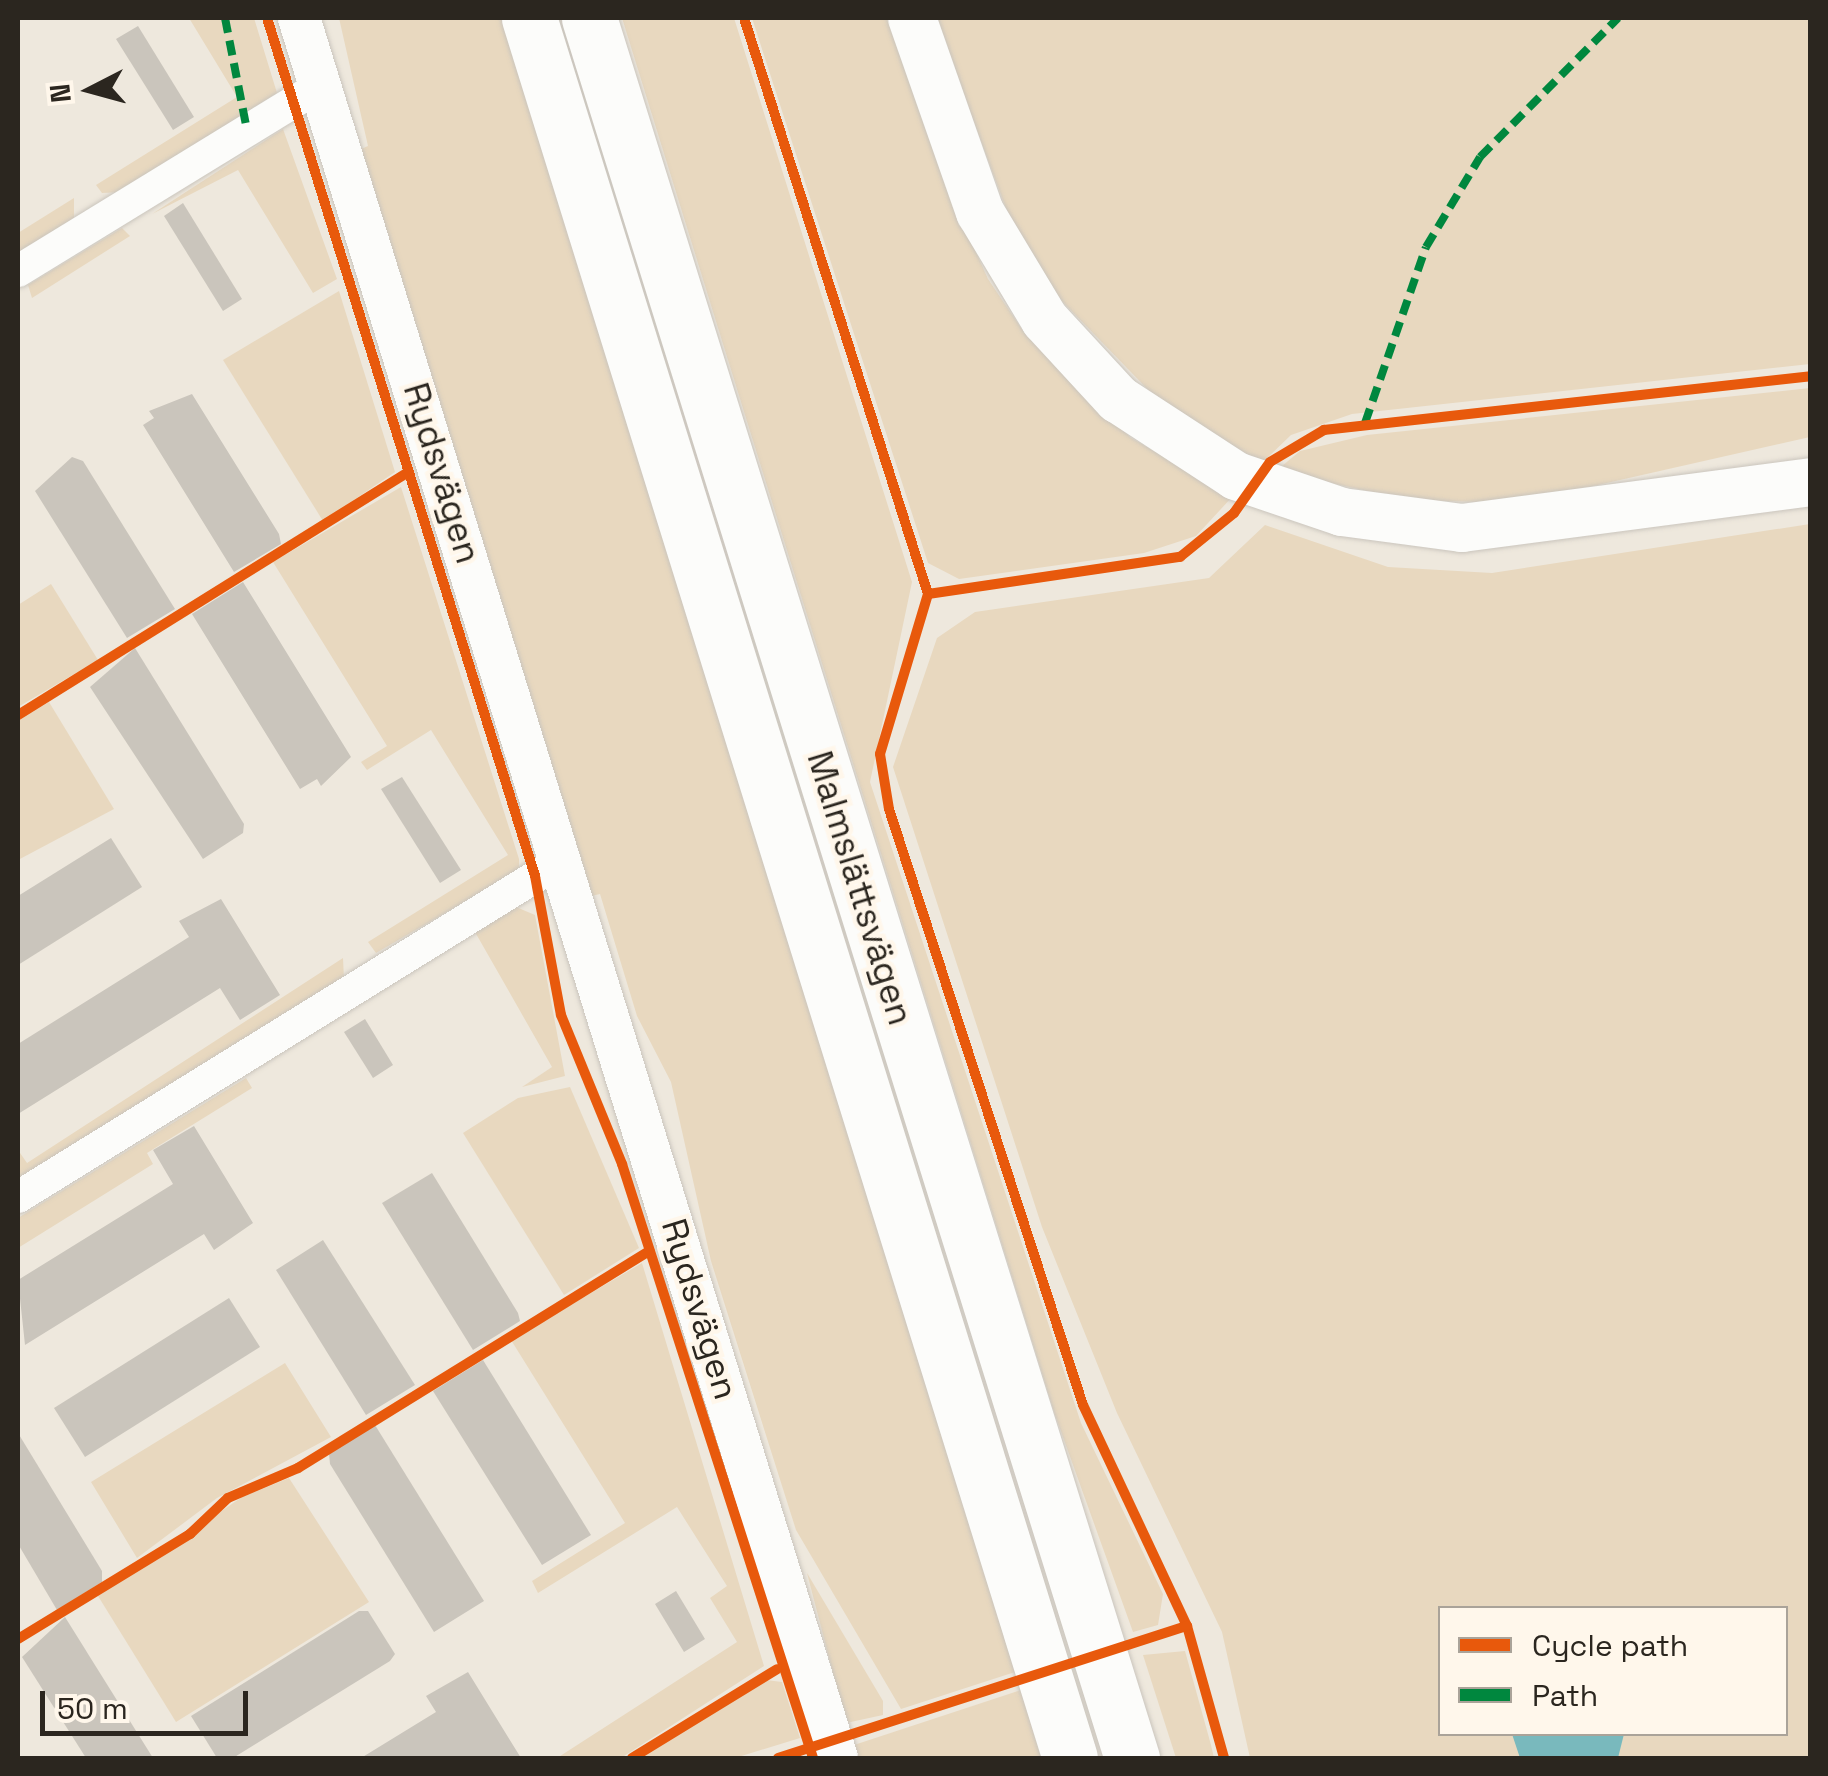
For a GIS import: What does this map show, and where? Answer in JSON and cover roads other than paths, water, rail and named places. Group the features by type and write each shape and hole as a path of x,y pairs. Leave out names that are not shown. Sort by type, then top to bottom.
{"highway":[{"name":"Malmslättsvägen","path":"529,18 1070,1758"},
{"name":"Malmslättsvägen","path":"589,18 1132,1758"}],"main road":[{"path":"912,18 980,212 1014,275 1118,399 1209,462 1305,501 1420,527 1520,526 1810,482"},
{"path":"1520,526 1810,456"}],"street":[{"name":"Rydsvägen","path":"299,18 837,1758"},
{"path":"18,272 320,86"},
{"path":"18,1196 561,861"}],"water":[{"path":"1513,1736 1624,1736 1618,1758 1520,1758"}]}
